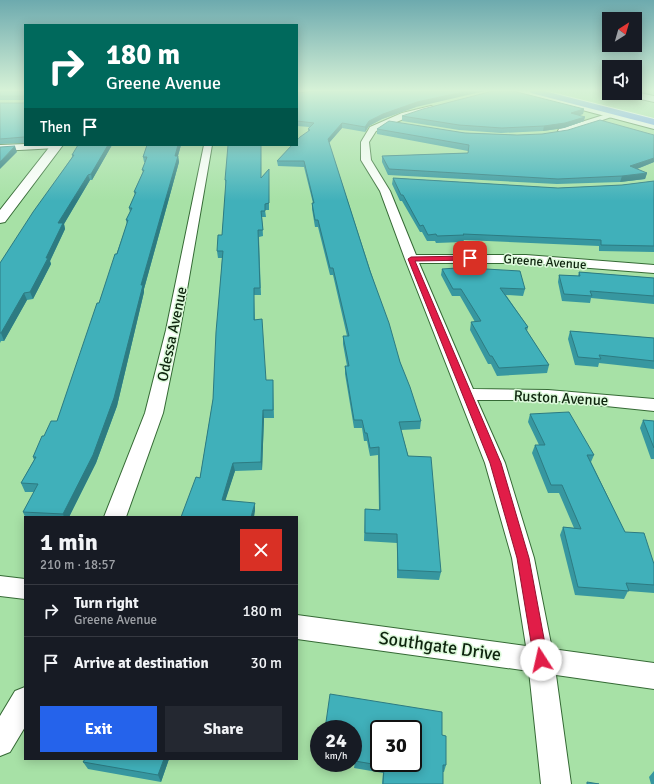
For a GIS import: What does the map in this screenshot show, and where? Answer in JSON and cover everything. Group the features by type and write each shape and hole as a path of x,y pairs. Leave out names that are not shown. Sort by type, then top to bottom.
{"main road":[{"path":"2,214 56,146"}],"street":[{"path":"378,128 373,129 365,142 366,160 386,179 385,191 411,259 495,463 523,558 541,660 556,784"},
{"path":"555,133 577,128"},
{"path":"0,148 38,146"},
{"name":"Odessa Avenue","path":"115,516 154,413 173,330 208,146"},
{"name":"Greene Avenue","path":"411,259 526,259 654,269"},
{"name":"Ruston Avenue","path":"467,394 548,395 654,405"},
{"path":"0,586 24,589"},
{"name":"Southgate Drive","path":"298,627 654,676"},
{"path":"0,742 24,704"}],"building":[{"path":"0,128 24,128 24,137 0,139"},
{"path":"309,128 338,128 328,139 370,271 389,323 400,362 421,421 399,422 408,456 431,457 441,572 398,570 397,534 365,533 365,509 380,510 379,447 370,448 367,433 365,433 362,420 354,420 345,366 349,366 343,336 349,336 333,268 330,268 318,220 315,220 312,203 314,203 304,161 277,161 291,146 298,146 298,139 310,130 308,129"},
{"path":"379,128 431,128 465,133 517,135 542,134 576,128 627,128 654,135 654,158 630,166 647,173 622,176 558,179 389,169 382,156 468,153 469,145 377,129"},
{"path":"15,146 0,162 0,147"},
{"path":"77,146 107,146 91,174 88,175 58,223 63,223 46,258 48,258 30,292 24,293 0,333 0,263 33,212 74,155 72,155"},
{"path":"147,146 178,146 175,156 178,156 141,285 143,285 114,398 93,455 63,514 23,512 38,484 21,483 36,457 33,457 42,436 44,436 51,421 57,421 97,303 99,303 115,254 117,254 128,220 126,220 132,208 129,208 136,192 134,192 144,170 142,170 147,157 143,157"},
{"path":"228,146 261,146 261,178 269,169 269,203 265,204 265,211 261,211 263,230 258,230 260,288 254,288 254,320 262,319 266,380 273,380 273,410 263,410 261,462 233,463 222,500 255,503 251,516 181,516 196,477 200,478 213,399 216,332 223,251 217,251 218,235 222,235"},
{"path":"393,178 558,188 622,185 654,181 654,246 601,245 601,240 463,234 464,235 428,235 423,225 420,226 403,195 401,195"},
{"path":"485,266 486,269 520,271 525,289 500,288 528,327 525,328 549,365 499,368 492,356 490,356 471,322 481,321 461,289 453,289 442,269"},
{"path":"579,272 654,278 654,296 590,291 592,296 564,294 559,275 580,276"},
{"path":"570,331 654,338 654,361 599,355 601,359 578,357"},
{"path":"569,412 594,455 587,455 625,532 644,533 654,564 654,585 626,583 629,591 578,587 563,527 581,529 562,485 551,485 535,445 545,445 530,414"},
{"path":"643,420 654,421 654,448"},
{"path":"330,694 442,712 442,735 446,736 446,765 443,765 443,784 383,784 384,772 422,772 422,720 370,720 370,764 362,762 362,720 326,720"},
{"path":"84,760 164,760 158,775 83,762"},
{"path":"587,782 599,784 587,784"}],"route":[{"path":"470,258 411,259 495,463 523,558 541,660"}]}
